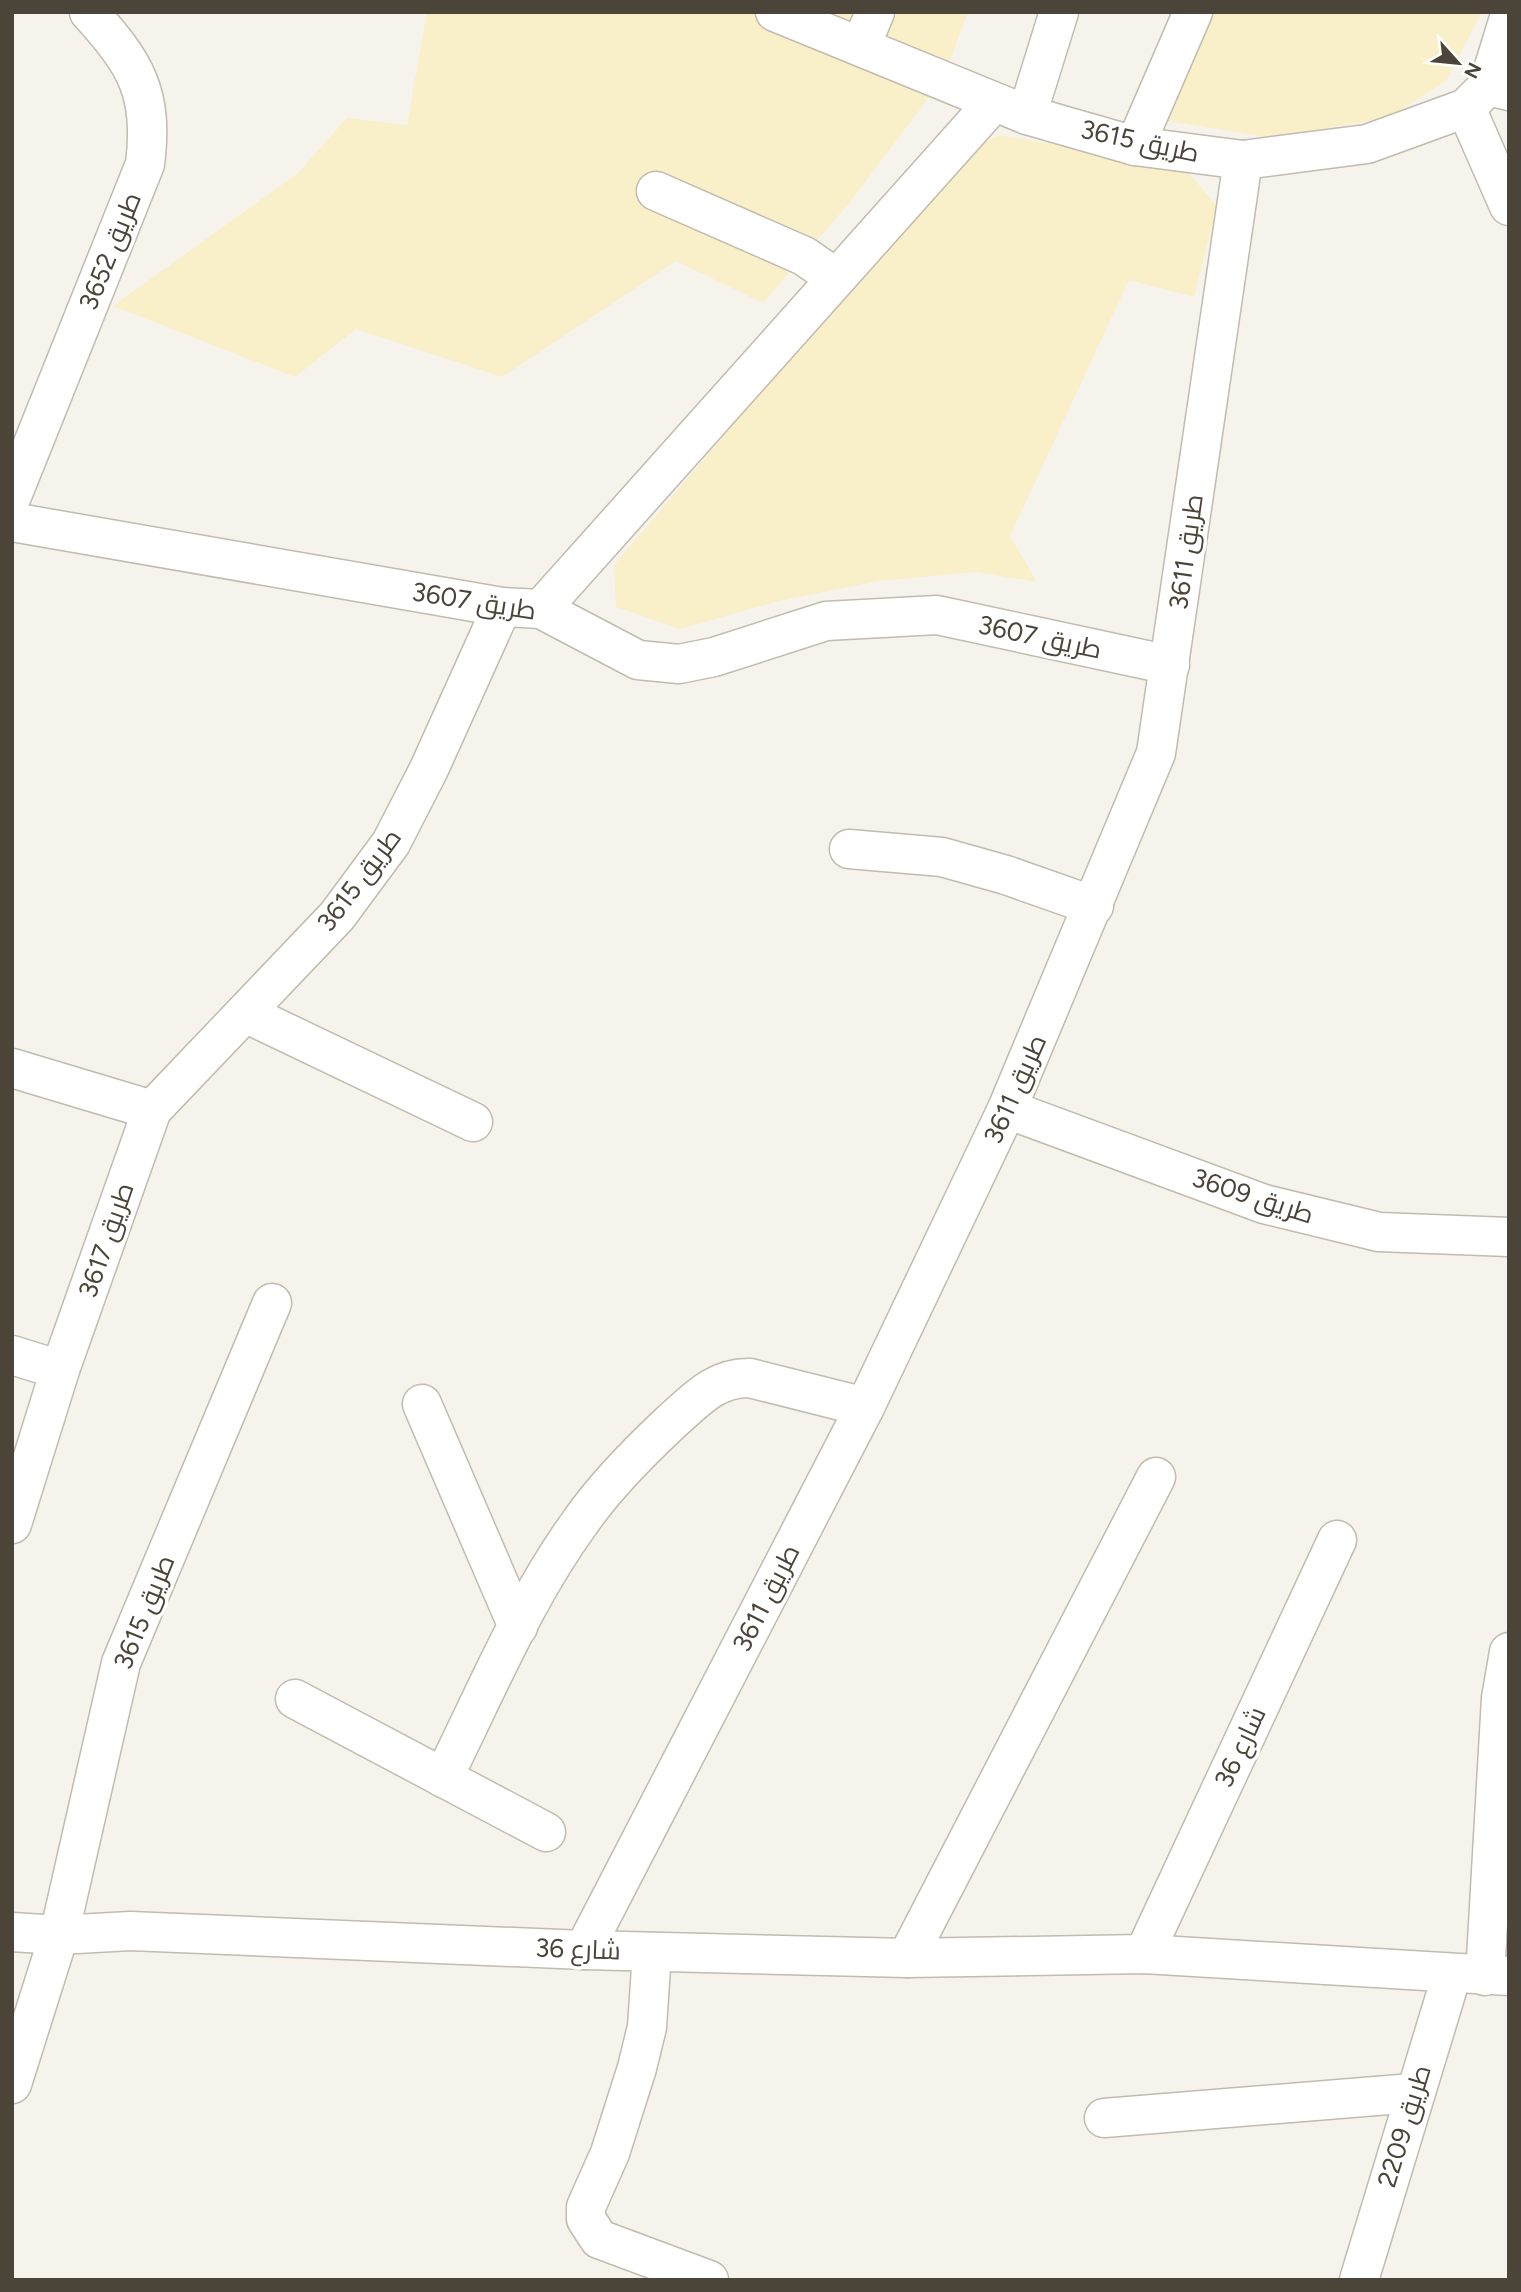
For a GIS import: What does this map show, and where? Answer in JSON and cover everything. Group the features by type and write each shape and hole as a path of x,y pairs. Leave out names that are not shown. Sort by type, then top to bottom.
{"street":[{"name":"طريق 3652","path":"12,496 145,164 149,132 145,98 128,59 89,12"},
{"name":"طريق 3615","path":"775,12 868,29 1011,108 1135,146 1243,160 1367,144 1487,95"},
{"path":"541,609 836,278 1011,108 1059,12"},
{"path":"1135,146 1192,12"},
{"path":"1509,18 1487,95 1509,206"},
{"name":"طريق 3611","path":"584,1950 865,1407 1007,1109 1156,753 1243,160"},
{"path":"656,191 804,256 836,278"},
{"name":"طريق 3607","path":"12,522 502,607 541,609 638,660 679,664 714,657 826,621 937,615 1170,665"},
{"name":"طريق 3615","path":"152,1110 337,915 391,843 429,768 502,607"},
{"path":"849,849 942,857 1006,875 1094,906"},
{"path":"245,1013 473,1122"},
{"path":"12,1068 152,1110"},
{"name":"طريق 3609","path":"1007,1109 1264,1204 1379,1233 1507,1228"},
{"name":"طريق 3617","path":"12,1524 60,1370 152,1110"},
{"name":"طريق 3615","path":"12,2084 58,1935 121,1663 272,1303"},
{"path":"12,1355 60,1370"},
{"path":"443,1778 547,1572 581,1520 620,1473 707,1390 735,1377 750,1378 865,1407"},
{"path":"422,1404 518,1627"},
{"path":"907,1958 1156,1477"},
{"name":"شارع 36","path":"1144,1954 1336,1540"},
{"path":"1482,1975 1501,1698 1509,1652"},
{"path":"295,1699 546,1832"},
{"name":"شارع 36","path":"12,1932 58,1935 130,1931 584,1950 907,1958 1144,1954 1482,1975"},
{"path":"652,1952 647,2027 637,2068 610,2152 586,2207 586,2219 599,2239 709,2280"},
{"name":"طريق 2209","path":"1359,2280 1413,2093 1482,1975"},
{"path":"1104,2118 1413,2093"}],"sand":[{"path":"427,12 968,12 942,80 850,202 763,303 676,261 502,377 356,329 295,377 113,306 298,173 347,118 407,125"},
{"path":"1205,12 1482,12 1446,81 1390,117 1274,138 1161,120"},
{"path":"1000,135 1184,168 1217,206 1194,297 1129,280 1010,536 1037,582 976,572 879,581 779,601 680,629 616,607 614,565 967,149"}]}
